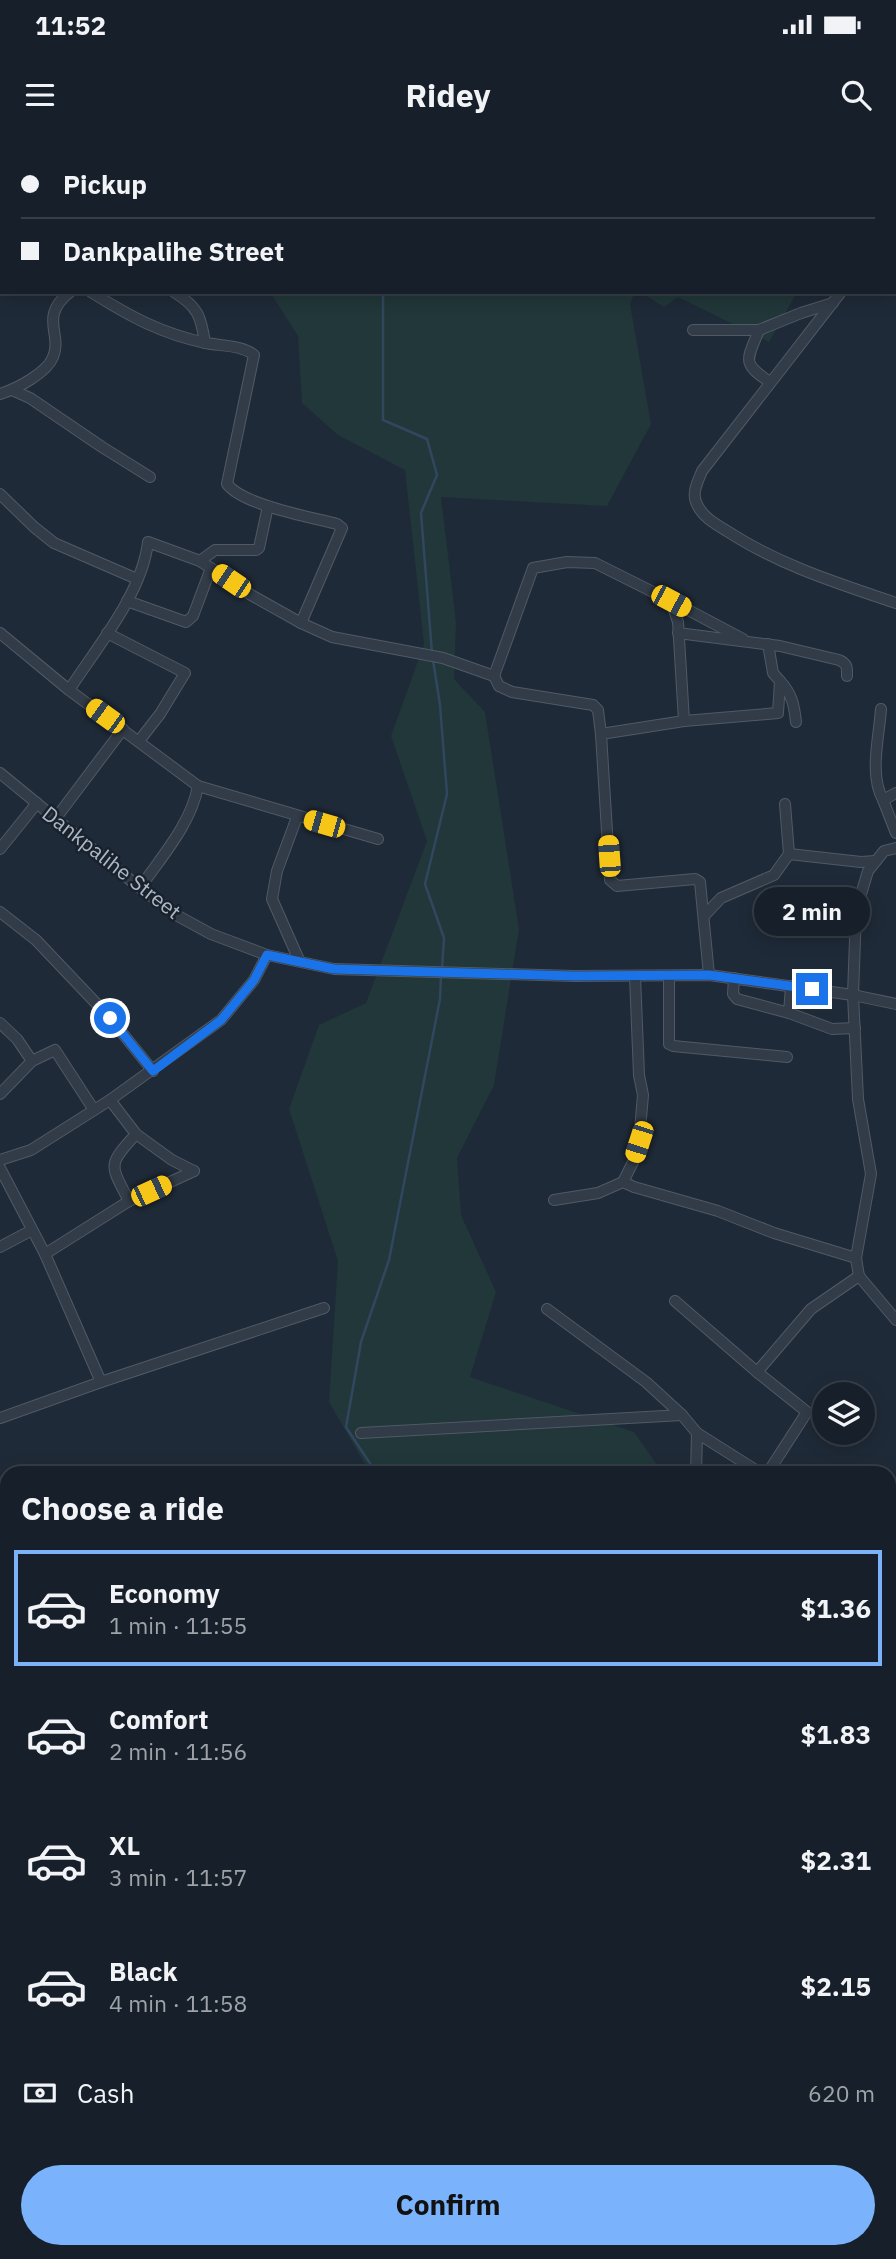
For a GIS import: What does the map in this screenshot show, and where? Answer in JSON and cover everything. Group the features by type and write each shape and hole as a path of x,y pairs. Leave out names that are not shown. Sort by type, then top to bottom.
{"street":[{"path":"0,394 12,390 44,370 54,357 55,338 51,324 54,313 68,294"},
{"path":"94,294 153,328 205,343 248,350 254,355 227,484 239,495 268,506 337,524 342,528 301,623"},
{"path":"177,294 190,302 201,319 205,343"},
{"path":"840,294 702,471 695,489 695,500 701,512 712,522 747,545 833,582 896,603"},
{"path":"693,330 759,331 790,317 833,303"},
{"path":"759,331 749,364 752,371 770,382"},
{"path":"12,390 30,398 150,477"},
{"path":"0,494 54,543 137,579"},
{"path":"200,561 215,550 259,548 268,506"},
{"path":"69,690 127,601 146,559 148,542 200,561 251,595 332,637 443,658 494,676"},
{"path":"709,975 700,882 695,879 617,886 611,880 598,710 593,705 512,692 499,687 494,676 533,568 567,562 595,563 750,642"},
{"path":"127,601 186,622 193,616 211,568"},
{"path":"671,601 678,622 684,721"},
{"path":"0,633 69,690 198,786 378,839"},
{"path":"107,633 185,673 160,715 139,741"},
{"path":"678,633 768,645 839,660 847,666 847,676"},
{"path":"768,645 773,673 790,691 796,722"},
{"path":"601,734 684,721 778,713 780,681"},
{"path":"881,709 876,788 896,833"},
{"path":"56,818 122,729"},
{"name":"Dankpalihe Street","path":"0,773 178,916 211,934 267,955 334,969 574,976 709,975 853,995 896,1004"},
{"path":"141,888 195,805 198,786"},
{"path":"883,800 896,793"},
{"path":"0,849 37,803"},
{"path":"704,916 721,898 774,875 789,854 785,804"},
{"path":"298,817 277,871 272,900 299,960"},
{"path":"896,848 884,851 868,871 856,911 853,995 858,1098 871,1174 856,1258 859,1276 896,1320"},
{"path":"789,854 861,862 876,861"},
{"path":"0,912 36,940 110,1018 153,1071"},
{"path":"0,1160 31,1150 110,1100 221,1020 254,980 267,955"},
{"path":"554,1200 598,1193 623,1182 639,1142 643,1094 639,1075 635,976"},
{"path":"669,976 670,1044 787,1057"},
{"path":"734,978 733,995 737,999 789,1013 831,1029 855,1028"},
{"path":"789,1013 791,986"},
{"path":"0,1023 32,1061"},
{"path":"0,1094 32,1061 55,1050 94,1110"},
{"path":"45,1254 129,1201 194,1171 172,1160 136,1134 110,1100"},
{"path":"129,1201 113,1170 113,1164 136,1134"},
{"path":"0,1168 45,1254 101,1382"},
{"path":"623,1182 856,1258"},
{"path":"0,1247 32,1230"},
{"path":"757,1372 811,1309 859,1276"},
{"path":"675,1301 807,1412 770,1466"},
{"path":"0,1418 324,1308"},
{"path":"547,1309 646,1382 682,1415 697,1433 751,1466"},
{"path":"361,1433 682,1415"},
{"path":"696,1466 697,1433"}],"green space":[{"path":"271,294 634,294 630,304 651,424 607,506 441,497 456,622 454,679 485,712 519,929 494,1085 457,1158 461,1215 496,1292 470,1377 634,1432 658,1466 366,1466 329,1402 338,1261 289,1109 319,1025 366,1003 427,841 391,736 424,644 405,470 338,435 302,403 298,336"},
{"path":"643,294 796,294 769,342 678,297 664,307"}],"waterway":[{"path":"383,294 383,420 427,439 437,475 421,513 432,653"},
{"path":"433,660 440,705 447,794 425,884 444,938 442,969"},
{"path":"372,1466 346,1427 361,1342 389,1260 440,999 441,975"}],"route":[{"path":"110,1018 153,1071 221,1020 254,980 267,955 334,969 574,976 709,975 812,989"}]}
